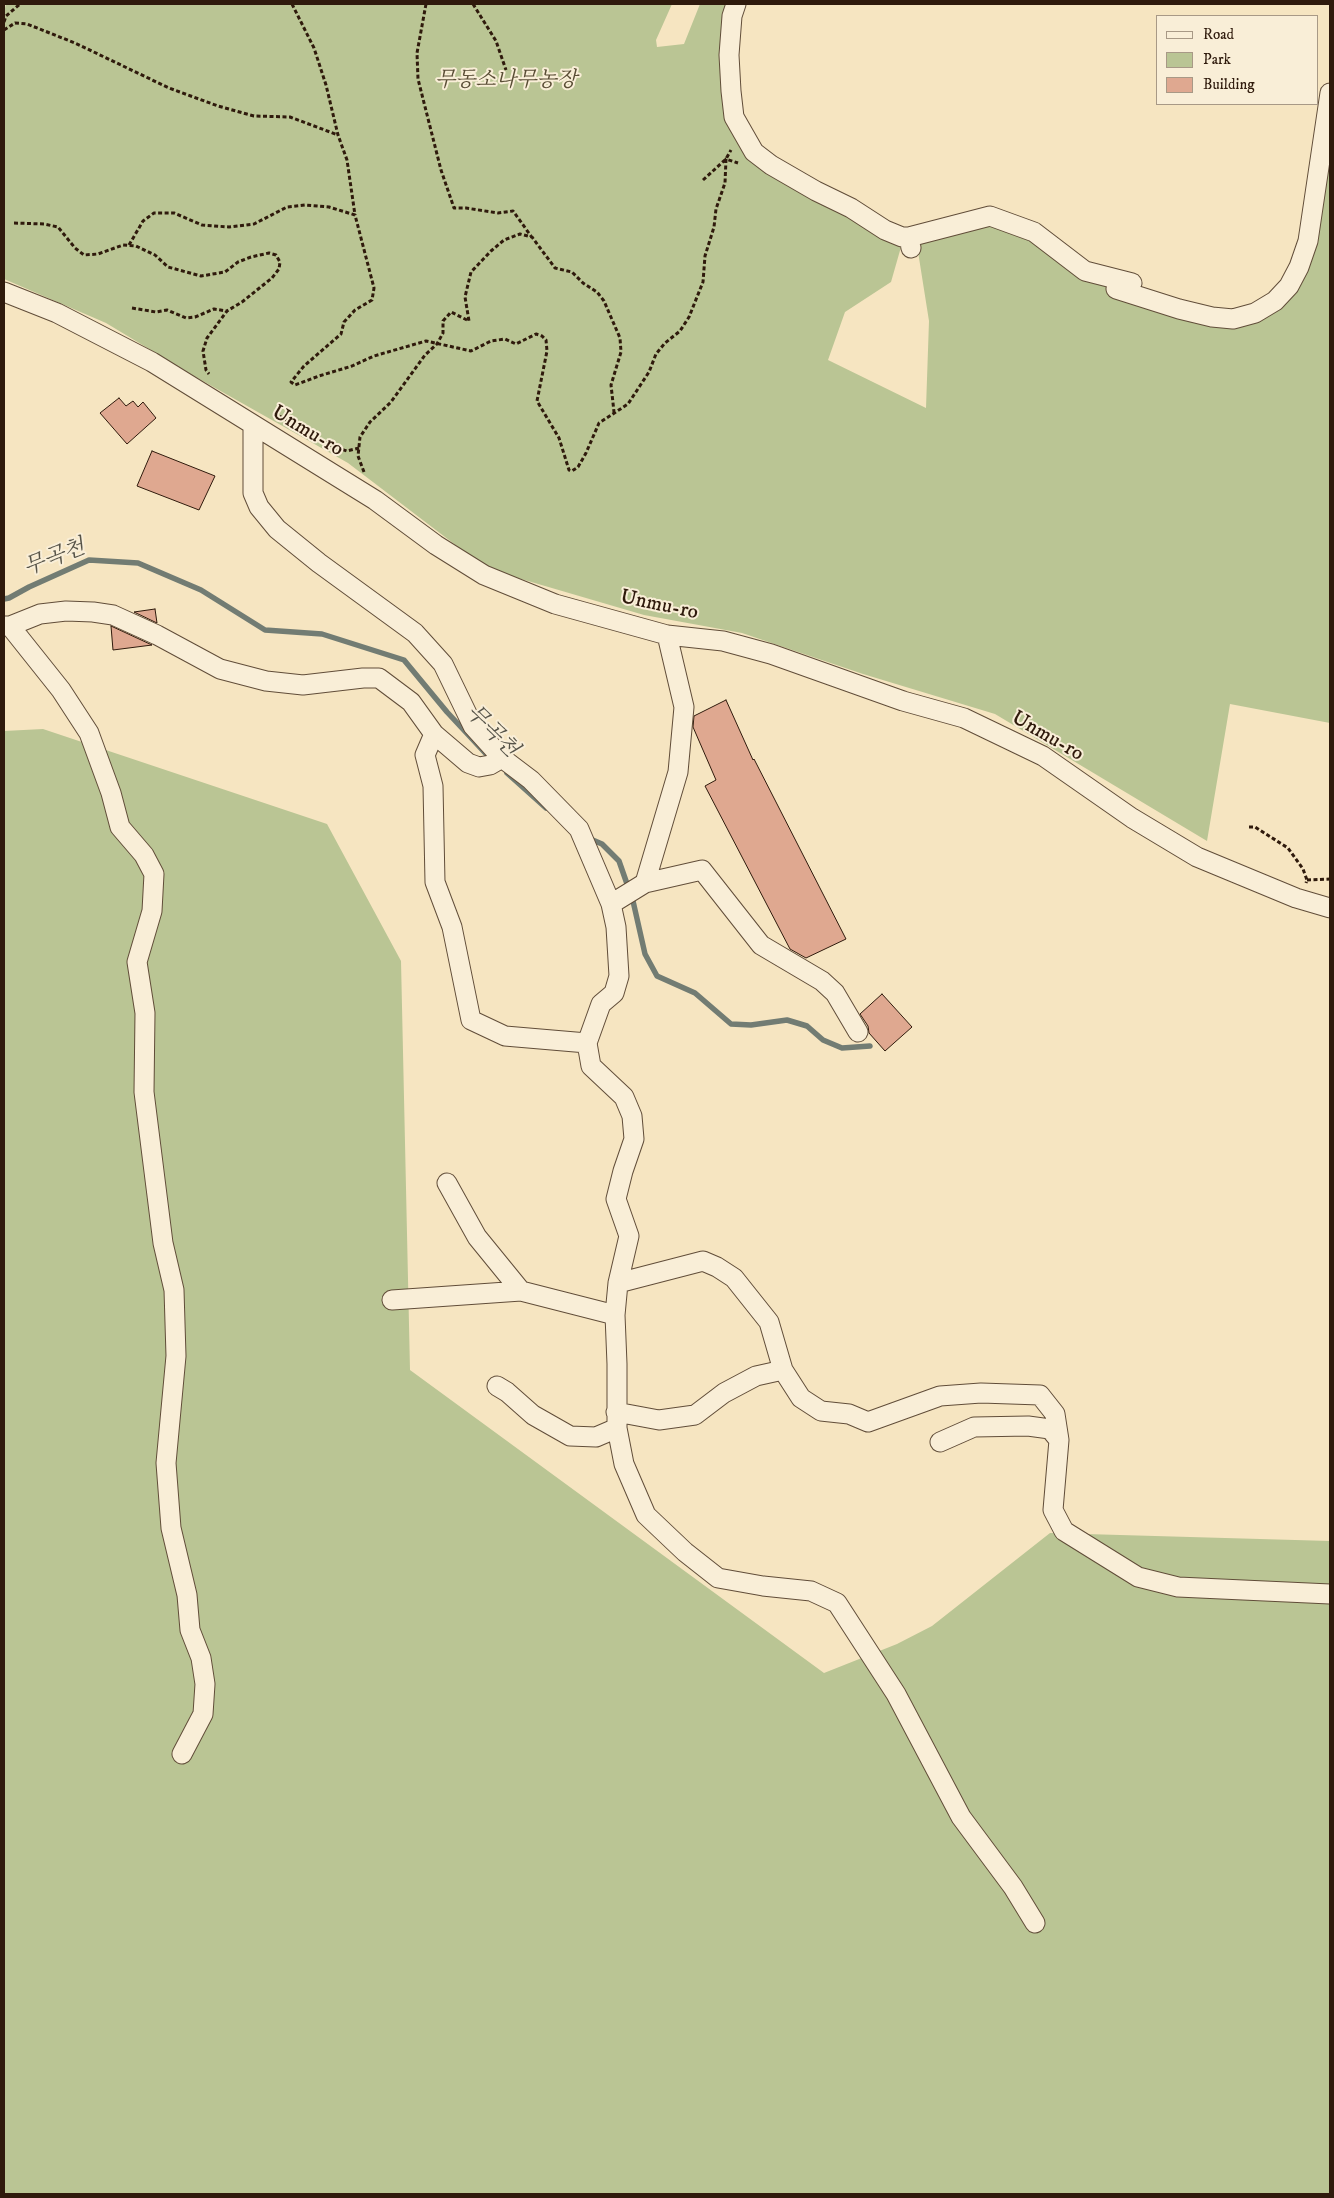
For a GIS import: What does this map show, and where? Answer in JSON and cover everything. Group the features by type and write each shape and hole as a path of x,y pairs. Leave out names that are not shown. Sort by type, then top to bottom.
{"street":[{"path":"736,4 732,16 729,55 734,117 754,152 771,165 816,191 851,208 910,243 990,216 1034,232 1084,271 1132,283 1146,299"},
{"path":"1116,289 1212,317 1233,319 1255,313 1275,301 1289,286 1299,267 1308,241 1330,94"},
{"name":"Unmu-ro","path":"4,292 56,313 152,362 375,500 436,545 484,575 555,604 668,635 723,641 761,652 903,701 964,718 1043,756 1132,818 1197,857 1296,898 1330,908"},
{"path":"253,426 253,493 258,507 277,529 319,563 415,633 443,664 473,726 496,761 531,780 579,829 597,867 611,904 616,927 619,976 614,994 601,1004 587,1043 591,1066 624,1097 632,1116 634,1139 622,1171 616,1199 628,1236 618,1283 615,1315 617,1364 616,1420 624,1464 646,1515 685,1552 718,1578 763,1586 811,1591 837,1603 896,1694 961,1817 1013,1887 1034,1923"},
{"path":"182,1754 203,1714 205,1684 202,1658 190,1630 188,1595 171,1528 166,1463 176,1356 174,1290 163,1243 144,1092 145,1012 137,962 152,911 154,874 144,855 120,826 111,793 89,733 62,690 7,626 40,614 66,611 93,612 113,615 220,669 266,681 303,685 379,678 411,702 434,734 468,763 478,767 496,761"},
{"path":"645,883 678,772 684,707 668,635"},
{"path":"434,734 425,755 433,786 435,882 452,927 471,1020 505,1036 587,1043"},
{"path":"611,904 645,883 702,870 762,945 822,981 836,993 858,1032"},
{"path":"447,1183 477,1237 521,1291"},
{"path":"618,1283 703,1261 717,1267 734,1278 769,1322 783,1370 801,1398 821,1411 849,1414 868,1422 940,1396 981,1393 1040,1395 1055,1414 1059,1440 1053,1510 1064,1531 1138,1577 1178,1587 1330,1594"},
{"path":"392,1300 521,1291 615,1315"},
{"path":"497,1386 507,1392 533,1415 570,1436 596,1437 616,1420 659,1420 695,1415 724,1393 756,1376 783,1370"},
{"path":"940,1442 974,1427 1028,1426 1050,1430 1059,1440"}],"path":[{"path":"4,22 6,16 20,4"},
{"path":"292,4 314,48 326,85 338,135 347,160 355,215 374,288 372,300 356,310 344,322 341,334 304,366 291,382 296,386 374,356 426,341 471,351 490,341 505,339 516,344 536,334 546,340 547,351 537,401 559,438 569,470 572,471 578,467 599,423 628,404 636,394 649,372 656,354 665,343 680,331 697,300 703,282 705,256 712,238 716,209 724,183 726,159"},
{"path":"426,4 417,53 418,79 441,170 454,208 498,213 513,211 555,268 572,272 583,283 597,292 615,323 620,338 621,352 611,385 614,412"},
{"path":"473,4 496,41 506,70"},
{"path":"4,30 15,23 27,24 75,43 168,88 209,103 254,116 290,117 338,135"},
{"path":"703,180 726,159 730,154 732,146"},
{"path":"129,245 143,220 154,213 174,213 202,225 229,227 254,224 286,207 305,205 329,207 355,215"},
{"path":"14,223 44,224 58,227 75,248 84,255 98,254 123,245 136,246 155,255 168,268 201,276 225,272 250,257 269,253 276,255 280,262 279,269 272,278 242,302 227,311 208,338 203,351 206,370 214,380"},
{"path":"375,500 358,456 360,438 370,422 391,402 425,356 438,344 443,333 443,321 451,312 469,321 465,298 471,272 504,240 520,234 532,237"},
{"path":"132,308 156,312 166,310 186,318 195,317 214,308 227,311"},
{"path":"273,413 332,446 347,451 359,448"},
{"path":"1249,827 1255,827 1288,848 1308,880"},
{"path":"1308,880 1330,879"},
{"path":"1296,898 1308,880"}],"green space":[{"name":"무동소나무농장","path":"6,4 672,4 656,40 657,47 684,44 700,4 733,4 743,140 903,240 891,282 845,312 828,360 926,408 929,321 916,239 991,219 1033,235 1085,275 1117,292 1222,323 1281,301 1330,137 1330,723 1230,704 1207,841 995,714 863,674 742,633 644,615 487,569 348,463 194,376 106,323 4,279 4,13"},
{"path":"43,729 327,824 401,961 410,1370 824,1673 897,1644 932,1626 1050,1533 1330,1541 1330,2194 4,2194 4,731"}],"building":[{"path":"119,398 126,406 133,401 138,407 143,402 156,418 127,444 100,413"},
{"path":"152,451 215,476 199,510 137,486"},
{"path":"155,609 157,623 134,612"},
{"path":"111,626 152,645 113,650"},
{"path":"726,700 753,760 846,939 806,958 790,949 705,786 716,780 693,727 694,716"},
{"path":"882,994 912,1027 885,1051 869,1033 868,1026 860,1014"}],"waterway":[{"name":"무곡천","path":"4,599 89,560 138,563 201,590 265,630 322,634 404,660 447,712 487,755"},
{"name":"무곡천","path":"507,773 546,808"},
{"name":"무곡천","path":"588,838 602,844 619,861 633,901 645,954 657,976 695,993 731,1024 751,1025 787,1020 807,1026 823,1040 842,1048 870,1046"}]}
